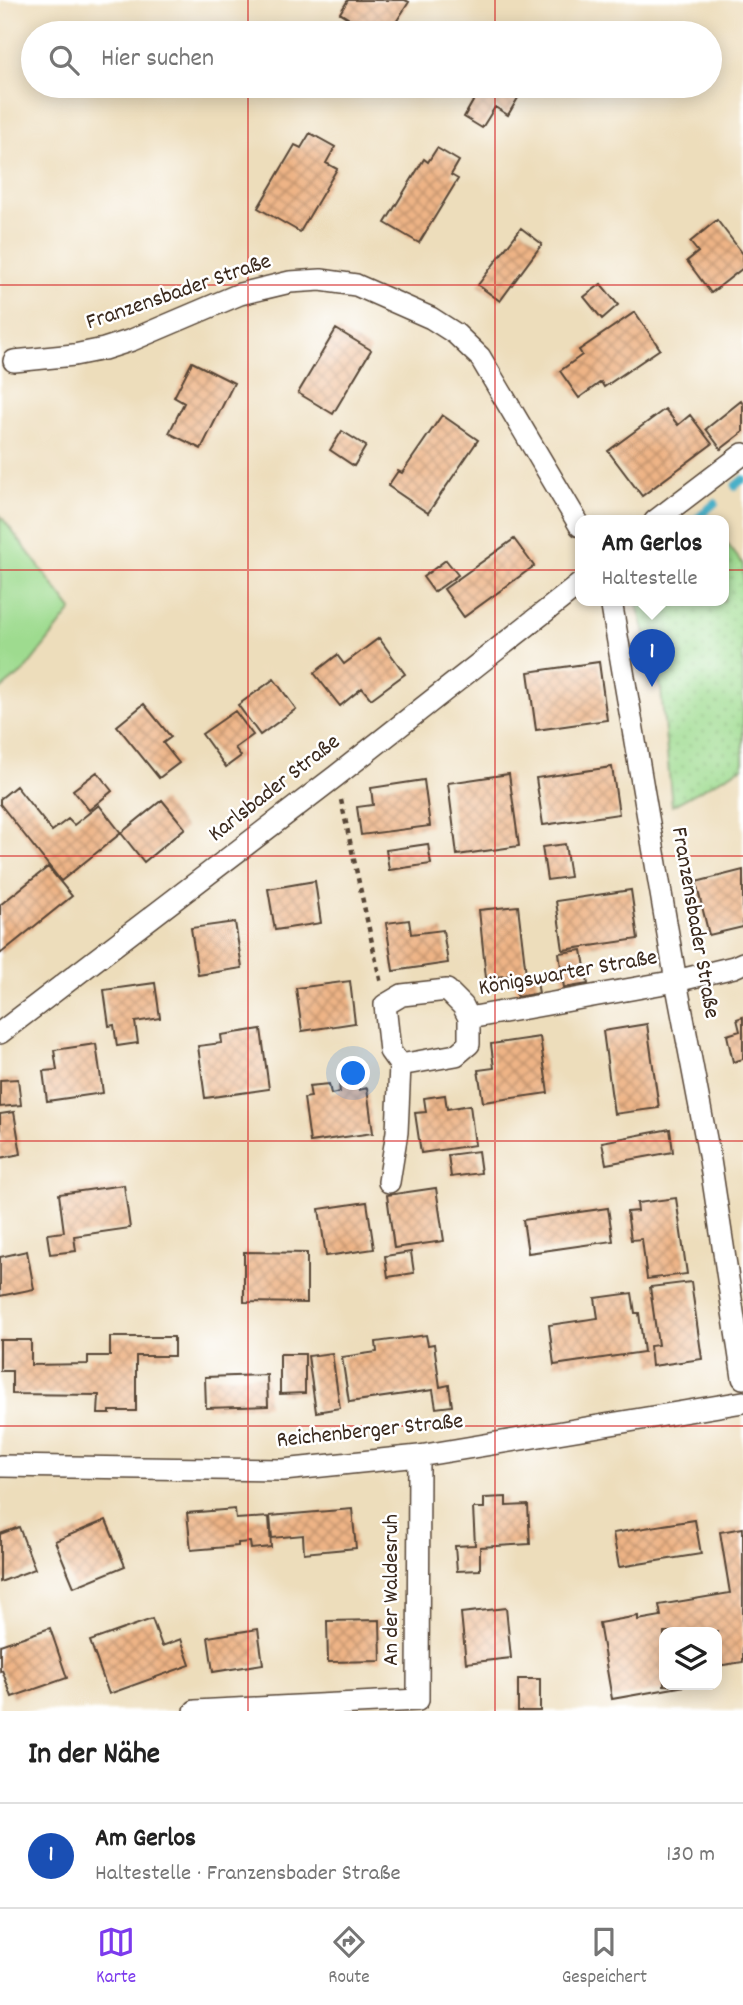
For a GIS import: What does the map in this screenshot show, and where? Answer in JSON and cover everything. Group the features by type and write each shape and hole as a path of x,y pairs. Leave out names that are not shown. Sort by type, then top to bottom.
{"street":[{"name":"Franzensbader Straße","path":"14,361 104,349 132,340 240,294 290,282 321,280 356,285 431,318 456,334 480,357 575,518"},
{"path":"663,515 743,454"},
{"name":"Karlsbader Straße","path":"0,1033 336,776 575,588"},
{"name":"Franzensbader Straße","path":"612,606 676,981 710,1160 743,1378"},
{"name":"Königswarter Straße","path":"469,1018 676,981 743,963"},
{"name":"Königswarter Straße","path":"385,1005 402,995 447,990 463,1006 469,1018 469,1044 456,1055 400,1065"},
{"path":"385,1005 390,1051 400,1065 397,1132 389,1182"},
{"name":"Reichenberger Straße","path":"0,1466 283,1470 419,1456 743,1402"},
{"name":"An der Waldesruh","path":"195,1711 352,1707 418,1700 419,1456"}],"path":[{"path":"336,776 385,1005"}],"green space":[{"path":"0,515 72,610 24,671 0,690"},
{"path":"729,546 743,564 743,767 672,806 661,690 637,606 729,606"}],"building":[{"path":"348,0 409,2 397,21 353,21 340,13"},
{"path":"475,98 518,98 508,115 495,107 482,128 464,117"},
{"path":"310,133 335,147 326,163 337,169 300,232 258,208 295,145 301,148"},
{"path":"437,148 459,161 451,175 458,179 419,243 385,223 424,159 428,162"},
{"path":"717,220 743,254 743,268 711,293 687,261 698,252 690,242"},
{"path":"521,228 542,244 500,301 478,285"},
{"path":"601,284 618,305 602,319 584,297"},
{"path":"635,312 660,349 604,387 601,382 579,398 560,371 582,355 579,350"},
{"path":"336,329 371,350 333,414 298,393"},
{"path":"192,362 234,383 201,449 169,433 184,403 174,397"},
{"path":"741,401 743,432 721,449 706,429"},
{"path":"665,409 678,425 690,415 712,444 642,496 608,451"},
{"path":"442,415 478,440 428,513 388,486 398,471 402,473"},
{"path":"342,431 366,446 354,466 330,450"},
{"path":"514,539 534,566 464,617 444,589"},
{"path":"446,560 458,575 434,592 423,577"},
{"path":"379,638 405,674 371,699 362,688 340,706 314,673 337,655 344,664"},
{"path":"599,662 607,720 536,730 528,672"},
{"path":"274,679 296,709 260,735 238,705"},
{"path":"144,704 171,737 163,743 179,763 159,778 117,726"},
{"path":"235,711 253,735 235,748 241,756 226,767 202,734"},
{"path":"612,767 619,814 543,825 536,778"},
{"path":"97,772 112,791 89,810 73,790"},
{"path":"509,774 519,846 457,855 448,783"},
{"path":"424,780 430,826 361,835 357,807 373,805 371,788"},
{"path":"16,786 52,831 68,819 74,825 99,805 121,833 61,881 0,804 0,799"},
{"path":"162,800 185,828 144,862 121,833"},
{"path":"428,844 431,864 389,870 386,850"},
{"path":"565,844 570,877 547,880 542,847"},
{"path":"48,867 72,896 0,954 0,905"},
{"path":"743,870 743,927 709,935 696,882"},
{"path":"315,881 321,923 275,930 268,889"},
{"path":"631,890 638,939 563,950 556,901"},
{"path":"518,906 526,974 535,972 539,993 517,997 513,975 486,978 479,910"},
{"path":"409,920 411,934 443,930 448,963 393,971 386,923"},
{"path":"235,922 242,968 198,975 191,928"},
{"path":"582,950 588,984 564,988 559,953"},
{"path":"350,981 355,1023 302,1031 296,988"},
{"path":"155,983 160,1018 135,1022 138,1043 117,1046 114,1025 109,1026 104,990"},
{"path":"743,1017 743,1059 733,1062 727,1035 740,1031 737,1019"},
{"path":"647,1024 659,1108 614,1114 603,1031"},
{"path":"261,1029 269,1089 205,1098 198,1046 222,1043 221,1035"},
{"path":"540,1037 548,1093 483,1102 478,1070 494,1068 491,1044"},
{"path":"96,1044 103,1093 47,1101 43,1071 57,1070 54,1050"},
{"path":"18,1079 21,1105 0,1107 0,1080"},
{"path":"357,1080 359,1090 367,1088 373,1133 310,1142 304,1098 311,1097 309,1086 329,1084 331,1094 340,1092 339,1082"},
{"path":"445,1095 447,1109 470,1105 475,1145 421,1153 415,1113 426,1112 424,1098"},
{"path":"14,1112 21,1154 0,1158 0,1114"},
{"path":"670,1129 673,1152 606,1164 602,1142"},
{"path":"478,1151 481,1173 451,1177 448,1155"},
{"path":"124,1185 130,1228 74,1236 76,1251 50,1254 47,1234 64,1232 59,1194"},
{"path":"436,1188 444,1241 394,1248 387,1195"},
{"path":"676,1198 687,1274 647,1279 642,1239 631,1240 627,1212 638,1211 637,1203"},
{"path":"367,1202 374,1249 326,1256 319,1209"},
{"path":"608,1208 613,1241 528,1253 523,1220"},
{"path":"27,1251 34,1289 0,1296 0,1257"},
{"path":"244,1252 307,1253 307,1303 244,1302"},
{"path":"411,1252 414,1273 388,1277 385,1256"},
{"path":"691,1282 702,1359 652,1366 650,1346 658,1345 650,1287"},
{"path":"632,1293 635,1313 639,1313 644,1352 554,1365 549,1325 598,1318 595,1298"},
{"path":"426,1335 428,1345 434,1344 440,1387 449,1385 452,1406 436,1408 433,1390 349,1402 342,1357 377,1352 376,1342"},
{"path":"110,1337 174,1337 174,1356 136,1356 136,1411 98,1414 99,1395 12,1394 12,1371 0,1371 0,1340 31,1340 31,1365 88,1364 88,1356 110,1356"},
{"path":"332,1353 340,1408 316,1412 308,1356"},
{"path":"280,1354 305,1354 305,1393 280,1394"},
{"path":"267,1375 268,1406 206,1408 205,1377"},
{"path":"506,1497 506,1506 528,1505 530,1544 480,1547 480,1570 457,1571 455,1546 475,1545 473,1508 484,1508 484,1498"},
{"path":"235,1509 236,1519 269,1517 271,1547 251,1549 250,1542 238,1543 238,1546 191,1550 187,1513"},
{"path":"352,1509 356,1548 304,1553 303,1535 272,1538 270,1516"},
{"path":"106,1520 125,1566 74,1587 55,1541"},
{"path":"695,1520 701,1554 619,1567 613,1533"},
{"path":"19,1527 35,1569 0,1582 0,1534"},
{"path":"743,1528 743,1662 722,1665 722,1627 659,1627 659,1690 663,1690 612,1699 599,1623 638,1616 638,1620 661,1616 659,1605 730,1593 720,1532"},
{"path":"506,1608 511,1658 466,1663 461,1613"},
{"path":"152,1619 162,1646 181,1639 190,1665 109,1694 90,1641"},
{"path":"380,1620 381,1661 328,1662 327,1621"},
{"path":"50,1628 67,1678 12,1697 2,1670 0,1671 0,1645"},
{"path":"258,1629 263,1664 213,1672 208,1637"},
{"path":"518,1679 540,1679 540,1711 518,1711"}],"waterway":[{"path":"735,486 743,479"},
{"path":"701,515 715,503"}],"place":[{"name":"Am Gerlos","path":"652,687"}]}
